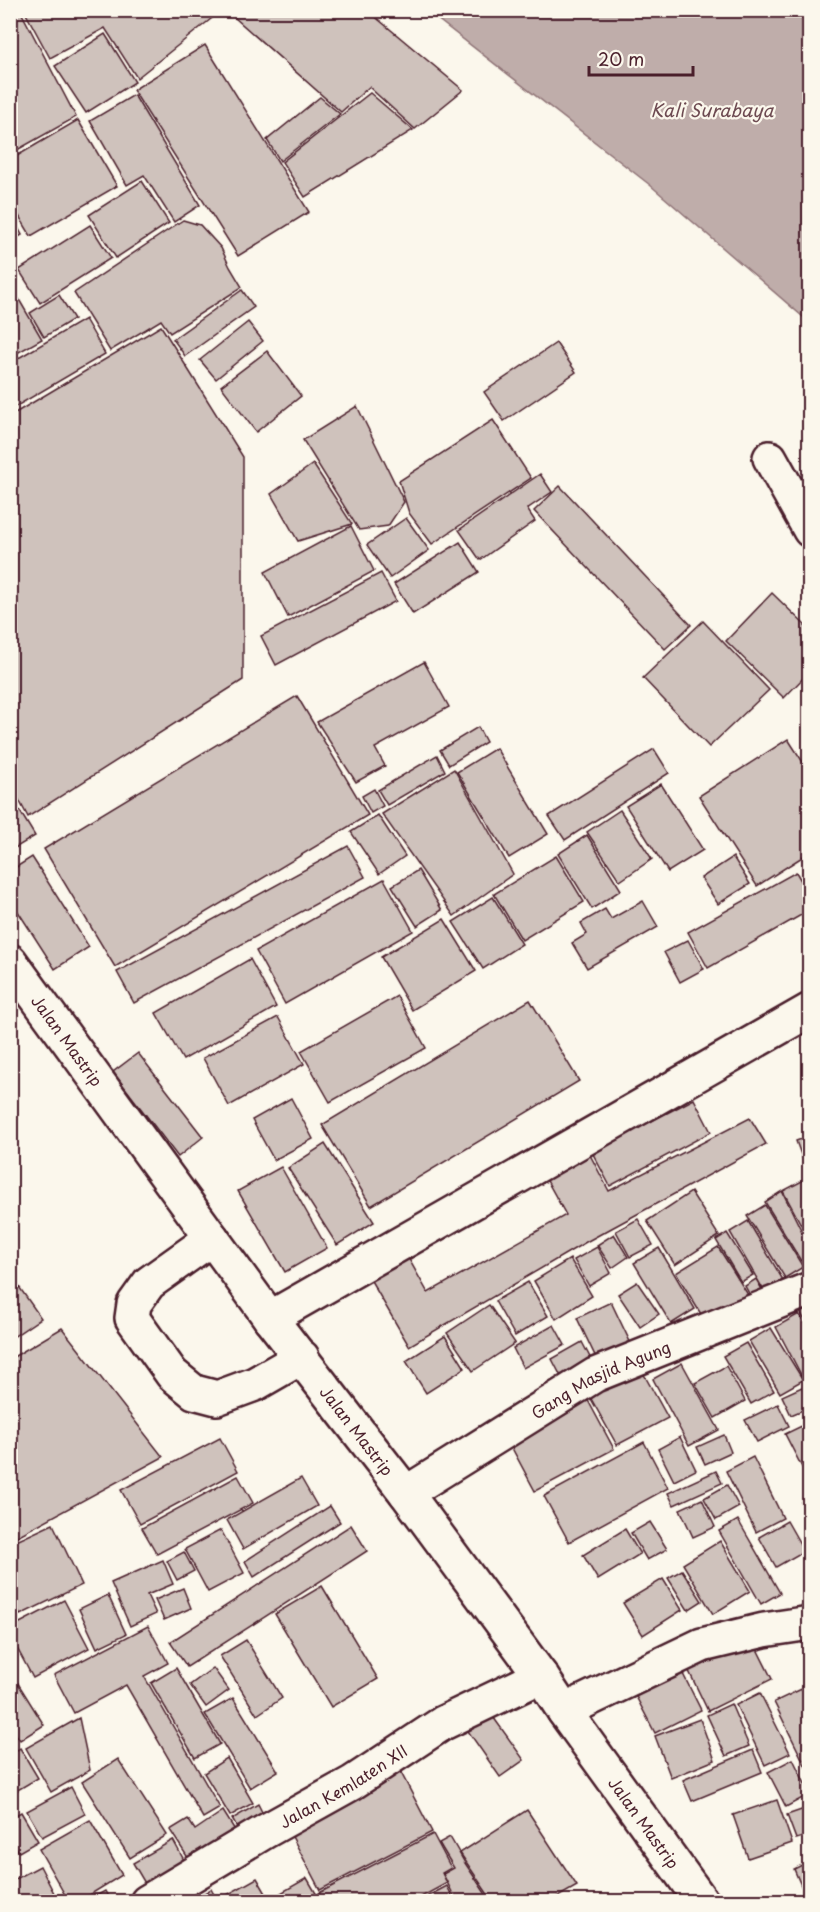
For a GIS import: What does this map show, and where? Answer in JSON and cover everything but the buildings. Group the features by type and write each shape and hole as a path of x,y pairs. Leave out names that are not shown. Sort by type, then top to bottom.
{"main road":[{"path":"770,458 810,530"},
{"name":"Jalan Mastrip","path":"10,961 270,1318 406,1493 541,1676 702,1902"},
{"path":"270,1318 810,1010"},
{"path":"212,1238 149,1283 134,1304 132,1318 172,1374 194,1392 217,1398 255,1384 302,1357"},
{"name":"Gang Masjid Agung","path":"406,1493 595,1375 810,1289"},
{"path":"564,1711 702,1645 764,1630 810,1623"},
{"name":"Jalan Kemlaten XII","path":"147,1902 352,1783 443,1723 541,1676"}],"water":[{"name":"Kali Surabaya","path":"427,11 809,11 809,322 650,185"}]}
